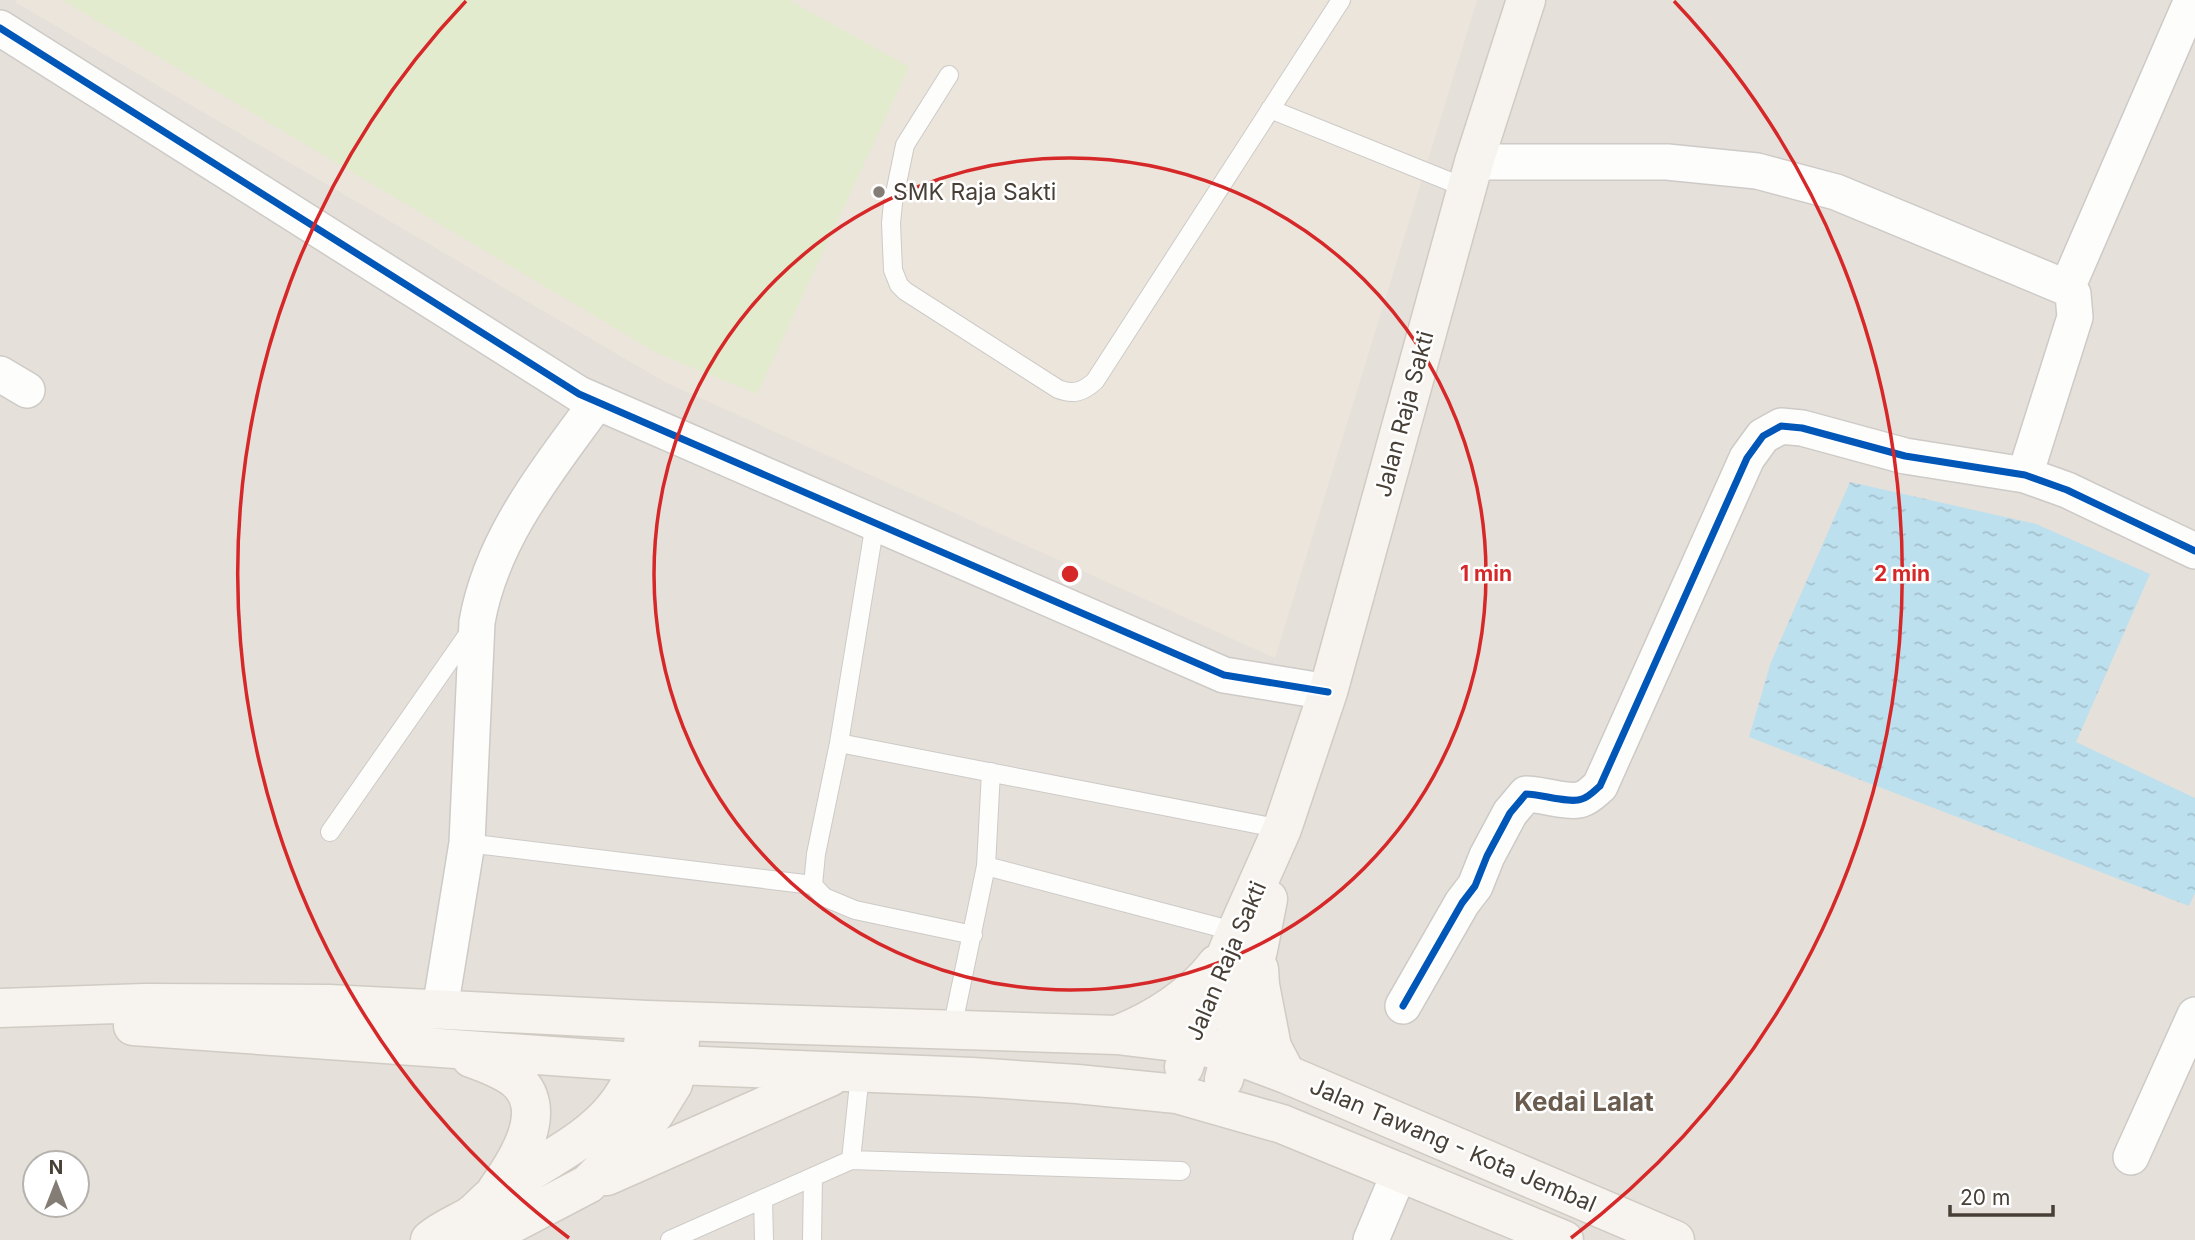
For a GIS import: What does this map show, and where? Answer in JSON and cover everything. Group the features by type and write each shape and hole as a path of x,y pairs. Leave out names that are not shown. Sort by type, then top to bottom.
{"main road":[{"name":"Jalan Raja Sakti","path":"1177,1094 1191,1044 1242,943 1328,692 1470,175 1526,0"},
{"name":"Jalan Raja Sakti","path":"1219,1105 1230,1053 1242,943"},
{"path":"1117,1035 1144,1024 1204,981 1242,943 1260,985 1272,1047 1286,1074"},
{"name":"Jalan Tawang - Kota Jembal","path":"0,1009 145,1003 329,1004 664,1020 1117,1035 1191,1044 1230,1053 1286,1074 1675,1240"},
{"name":"Jalan Tawang - Kota Jembal","path":"0,1009 145,1028 678,1065 972,1077 1177,1094 1282,1124 1400,1171 1541,1236"},
{"path":"430,1240 475,1212 493,1196 563,1153 611,1113 632,1085 664,1020"},
{"path":"587,1184 655,1113 673,1084 678,1065 664,1020"},
{"path":"447,1048 489,1065 516,1080 526,1094 530,1114 527,1138 516,1162 493,1196"},
{"path":"481,1240 587,1184 849,1073"}],"street":[{"path":"2067,288 2192,0"},
{"path":"0,28 579,394 1224,675 1328,692"},
{"path":"1470,175 1667,162 1757,171 1836,192 2067,288 2073,294 2075,317 2025,475"},
{"path":"440,1009 467,843 477,622 482,593 489,572 525,503 597,402"},
{"path":"1403,1006 1475,886 1518,802 1526,794 1541,794 1574,802 1584,799 1600,786 1747,458 1763,436 1781,426 1802,428 1905,456 2025,475 2067,491 2195,551"},
{"path":"2131,1157 2195,1015"},
{"path":"1371,1240 1400,1171"}],"lane":[{"path":"948,75 905,145 891,216 895,278 905,291 1058,389 1068,393 1078,392 1095,381 1341,0"},
{"path":"1270,109 1470,175"},
{"path":"813,884 816,854 839,743 875,523"},
{"path":"330,832 477,622"},
{"path":"839,743 1282,829"},
{"path":"952,1030 986,866 990,772"},
{"path":"467,843 813,884 824,897 855,910 973,934"},
{"path":"986,866 1242,943"},
{"path":"849,1073 851,1160"},
{"path":"670,1240 851,1160 1181,1171"},
{"path":"812,1240 813,1177"},
{"path":"763,1199 764,1240"}],"shaded area":[{"path":"0,0 2195,0 2195,1240 0,1240"},
{"name":"SMK Raja Sakti","path":"1477,0 1275,658 665,382 15,2"}],"green space":[{"path":"62,0 789,0 909,67 757,394 657,353"}],"water":[{"path":"1850,482 2036,524 2150,574 2076,742 2195,798 2195,893 2189,906 1749,737 1771,662"}],"cycle path":[{"path":"0,28 579,394 1224,675 1328,692"},
{"path":"1403,1006 1462,903 1475,886 1487,856 1510,813 1526,794 1577,800 1587,797 1600,786 1747,458 1763,436 1781,426 1802,428 1905,456 2025,475 2067,490 2195,551"}],"place":[{"name":"SMK Raja Sakti","path":"879,192"}],"district":[{"name":"Kedai Lalat","path":"1584,1102"}]}
